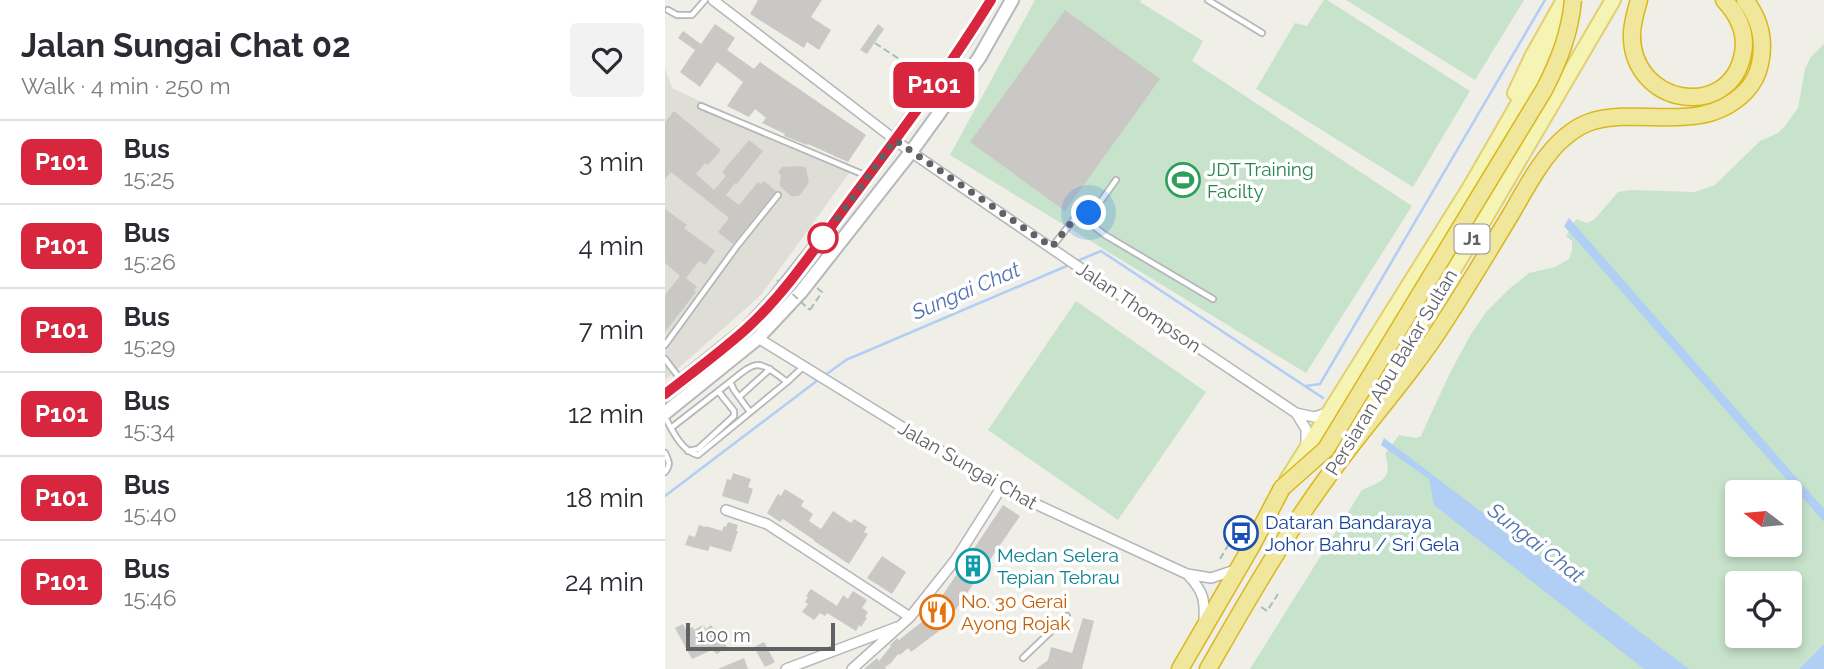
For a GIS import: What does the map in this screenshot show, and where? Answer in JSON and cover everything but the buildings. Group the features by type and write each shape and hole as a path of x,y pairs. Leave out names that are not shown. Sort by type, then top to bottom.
{"highway":[{"path":"1282,488 1326,449 1544,90 1566,40 1573,0"},
{"path":"1639,0 1632,33 1639,66 1646,78 1656,86 1683,97 1698,97 1713,92 1726,84 1739,65 1745,42 1734,11 1724,0"},
{"path":"1328,476 1405,378 1445,321 1524,191 1563,138 1591,121 1609,118 1703,115 1720,110 1749,88 1759,70 1763,52 1761,30 1754,12 1745,0"},
{"name":"Persiaran Abu Bakar Sultan","path":"1208,669 1248,599 1328,476"},
{"name":"Persiaran Abu Bakar Sultan","path":"1180,669 1282,488"}],"main road":[{"path":"665,394 746,329 773,300 895,140 991,0"},
{"path":"665,415 758,338 801,292 911,152 979,58 1012,0"},
{"path":"1471,186 1532,57 1564,0"},
{"name":"Persiaran Abu Bakar Sultan","path":"1282,488 1471,186 1579,0"},
{"name":"Persiaran Abu Bakar Sultan","path":"1328,476 1613,0"}],"street":[{"name":"Jalan Thompson","path":"713,0 911,152 1296,413"},
{"name":"Jalan Sungai Chat","path":"758,338 1001,488 1187,574 1211,578 1238,569"},
{"path":"1296,413 1314,417 1330,411"},
{"path":"1296,413 1307,429 1306,450"},
{"path":"852,669 910,617 956,559 1001,488"},
{"path":"726,510 767,524 910,617"},
{"path":"1187,574 1201,591 1205,605 1204,628"},
{"path":"786,669 902,625"}],"lane":[{"path":"668,10 677,15 692,15 705,0"},
{"path":"1208,0 1262,33"},
{"path":"701,106 868,176"},
{"path":"1055,250 1078,214 1093,212 1116,180"},
{"path":"665,345 778,195"},
{"path":"1078,214 1105,235 1213,299"},
{"path":"665,359 682,381"},
{"path":"671,428 751,366 757,364 770,369 787,382"},
{"path":"665,415 688,451 698,454 803,367"},
{"path":"739,397 770,369"},
{"path":"730,382 750,412"},
{"path":"688,451 698,449 734,416 734,411 718,391"},
{"path":"665,453 669,461 665,472"},
{"path":"1023,658 1067,616"}],"path":[{"path":"875,43 917,71"},
{"path":"777,280 810,310 821,292"},
{"path":"1220,559 1233,537"},
{"path":"1267,611 1278,594"}],"shaded area":[{"path":"665,69 672,88 850,172 761,295 665,380"}],"green space":[{"name":"JDT Training Facilty","path":"1035,0 1141,0 1140,2 1203,41 1192,61 1412,206 1306,373 950,155"},
{"path":"1324,0 1470,91 1413,187 1256,89 1295,23 1307,26"},
{"path":"1346,0 1524,0 1475,80"},
{"path":"1824,44 1824,644 1799,669 1250,669 1362,490 1381,481 1387,474 1385,454 1399,435 1416,438 1421,436 1448,377 1487,311 1529,273 1555,267 1569,259 1572,241 1566,236 1576,219 1587,223 1594,220 1618,192 1695,192 1715,185 1760,141 1778,133 1785,126 1798,108 1805,69 1811,57"},
{"path":"1076,301 1206,392 1118,520 988,430"}],"water":[{"path":"1569,218 1799,480 1787,480 1564,226"},
{"path":"1384,438 1689,669 1644,669 1434,505 1429,479 1381,445"},
{"path":"1803,485 1824,509 1824,522 1803,498"},
{"path":"1824,644 1824,669 1799,669"}],"waterway":[{"path":"1306,386 1320,384 1545,0"},
{"name":"Sungai Chat","path":"1075,262 1101,251 1323,398"},
{"name":"Sungai Chat","path":"824,376 846,360 1069,265"},
{"name":"Sungai Chat","path":"665,496 818,380"}],"bus line":[{"name":"P101","path":"665,394 746,329 773,300 895,140 991,0"}],"place":[{"name":"JDT Training Facilty","path":"1183,180"},
{"name":"Dataran Bandaraya Johor Bahru / Sri Gela","path":"1241,533"},
{"name":"Medan Selera Tepian Tebrau","path":"973,566"},
{"name":"No. 30 Gerai Ayong Rojak","path":"937,612"}],"route":[{"path":"823,238 895,140 1052,247 1078,214 1089,213"}]}
